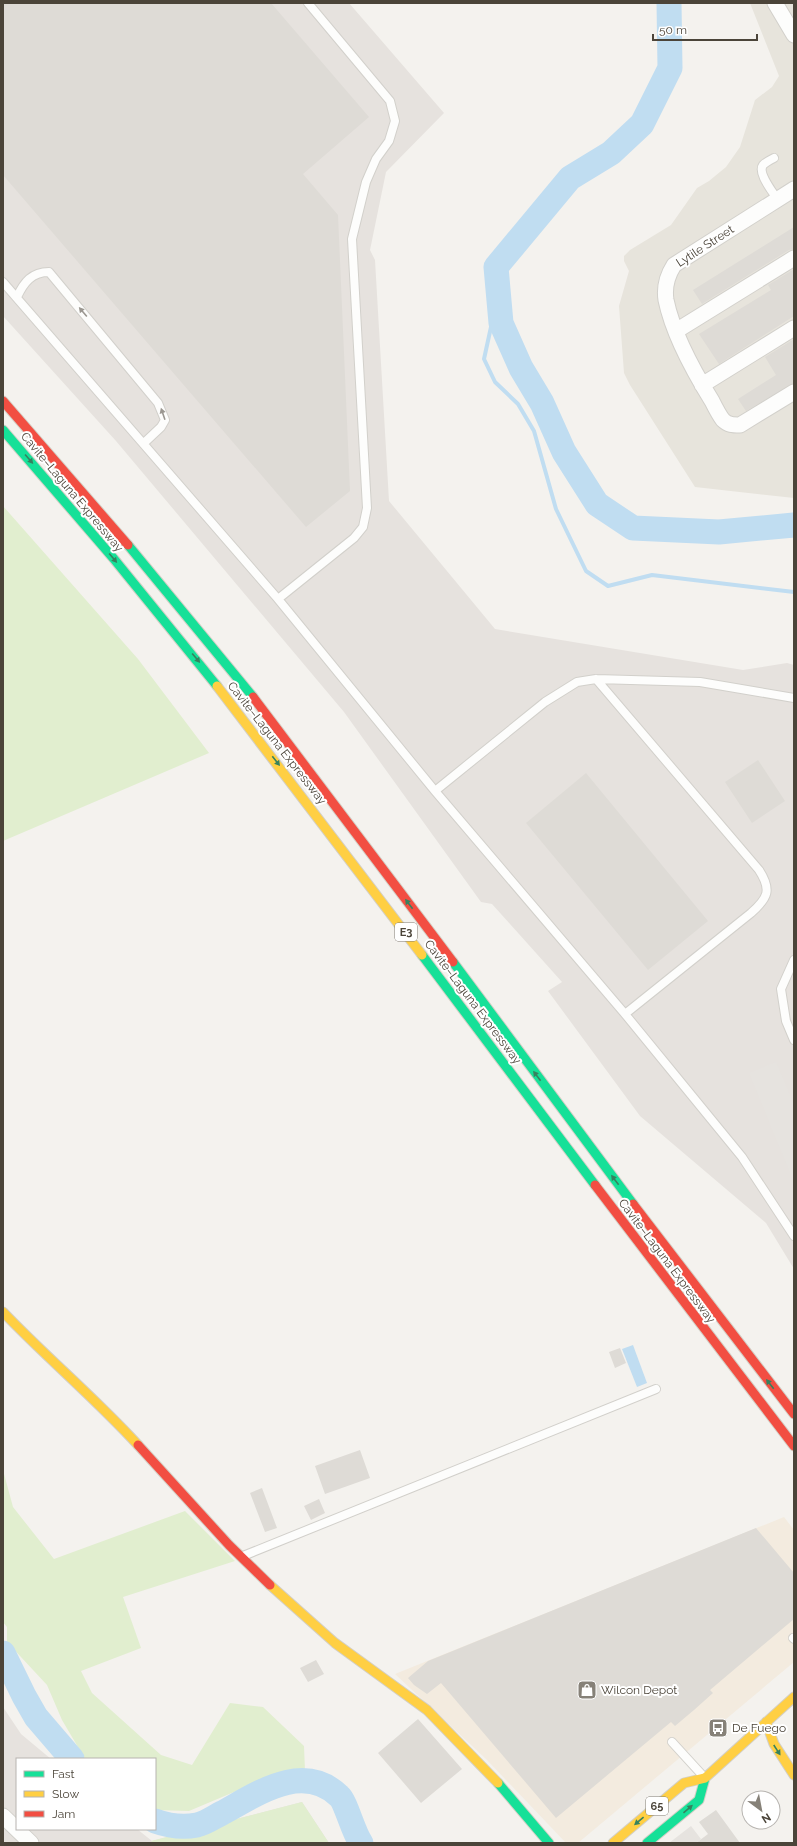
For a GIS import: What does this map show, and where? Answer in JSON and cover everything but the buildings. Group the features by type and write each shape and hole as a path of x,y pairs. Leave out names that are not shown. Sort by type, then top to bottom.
{"main road":[{"name":"Cavite–Laguna Expressway","path":"3,401 111,524 268,716 713,1312 794,1414"},
{"name":"Cavite–Laguna Expressway","path":"3,430 132,581 228,699 317,814 695,1318 794,1446"},
{"path":"3,1312 110,1416 229,1545 286,1600 335,1643 427,1710 490,1774 549,1843"},
{"name":"65","path":"613,1843 684,1783 705,1778 794,1697"},
{"path":"766,1722 778,1731"},
{"path":"766,1722 774,1744 794,1775"},
{"name":"65","path":"647,1843 699,1800 705,1778"}],"street":[{"path":"775,3 794,34"},
{"name":"Lytile Street","path":"793,394 740,425 731,425 723,419 702,385 676,331 666,300 666,277 674,265 794,189"},
{"path":"676,331 794,258"},
{"path":"702,385 794,328"},
{"path":"3,1816 16,1829"},
{"path":"18,1830 31,1843"}],"lane":[{"path":"278,599 354,538 363,527 367,508 352,239 366,182 376,159 389,141 395,121 390,101 308,3"},
{"path":"774,158 763,165 761,169 762,174 777,200"},
{"path":"17,297 23,284 33,275 40,272 49,272 158,403 164,413 165,420 161,427 144,444"},
{"path":"3,282 278,599 436,791 625,1014 742,1157 794,1236"},
{"path":"436,791 545,702 577,682 596,679 700,682 794,698"},
{"path":"596,679 759,870 764,877 767,890 766,897 751,913 625,1014"},
{"path":"794,960 781,989 786,1021 794,1040"},
{"path":"242,1557 656,1388"},
{"path":"672,1742 705,1778"}],"shaded area":[{"path":"3,3 349,3 444,113 386,172 370,250 375,260 389,501 495,629 743,670 787,663 794,665 794,1269 766,1223 640,1116 548,991 562,982 492,904 481,902 344,712 116,441 3,316"},
{"path":"750,3 794,3 794,498 695,487 630,385 624,373 619,306 629,271 624,261 624,256 630,250 671,225 697,188 709,181 726,167 740,147 755,100 772,87 779,76"},
{"path":"776,1062 794,1105 794,1182 749,1073"},
{"name":"Wilcon Depot","path":"784,1517 794,1530 794,1662 578,1843 566,1843 486,1759 395,1674"},
{"path":"3,1707 21,1734 50,1758 16,1758 16,1830 138,1830 152,1841 302,1802 329,1843 3,1843"},
{"path":"691,1826 701,1839 696,1843 669,1843"}],"green space":[{"path":"3,506 138,659 209,753 3,841"},
{"path":"3,1470 13,1507 54,1559 185,1511 235,1561 123,1597 141,1648 81,1671 92,1693 161,1755 192,1765 230,1703 263,1707 304,1746 305,1771 267,1778 189,1811 156,1810 156,1758 84,1758 62,1720 47,1685 7,1642 7,1627 3,1622"},
{"path":"302,1802 329,1843 153,1843 151,1841"}],"water":[{"path":"633,1345 647,1383 637,1387 622,1349"}],"waterway":[{"path":"669,3 670,68 642,124 611,153 570,178 496,267 501,323 521,368 542,403 564,452 597,504 633,528 719,532 794,525"},
{"path":"498,295 484,359 495,382 518,404 534,431 556,509 586,571 608,586 652,575 794,592"},
{"path":"3,1653 36,1717 71,1758"},
{"path":"156,1821 176,1826 197,1825 250,1797 280,1784 295,1781 310,1781 325,1786 342,1799 361,1843"}],"traffic: fast":[{"path":"3,430 114,559 217,686"},
{"path":"128,545 253,697"},
{"path":"422,955 595,1185"},
{"path":"453,962 633,1204"},
{"path":"647,1843 699,1800 705,1778"},
{"path":"498,1783 549,1843"}],"traffic: slow":[{"path":"217,686 422,955"},
{"path":"3,1312 138,1445"},
{"path":"270,1585 335,1643 427,1710 498,1783"},
{"path":"613,1843 684,1783 705,1778 794,1697"},
{"path":"766,1722 774,1744 794,1775"}],"traffic: jam":[{"path":"3,401 128,545"},
{"path":"253,697 453,962"},
{"path":"595,1185 794,1446"},
{"path":"633,1204 794,1414"},
{"path":"138,1445 229,1545 270,1585"}],"place":[{"name":"Wilcon Depot","path":"587,1690"},
{"name":"De Fuego","path":"718,1728"}]}
